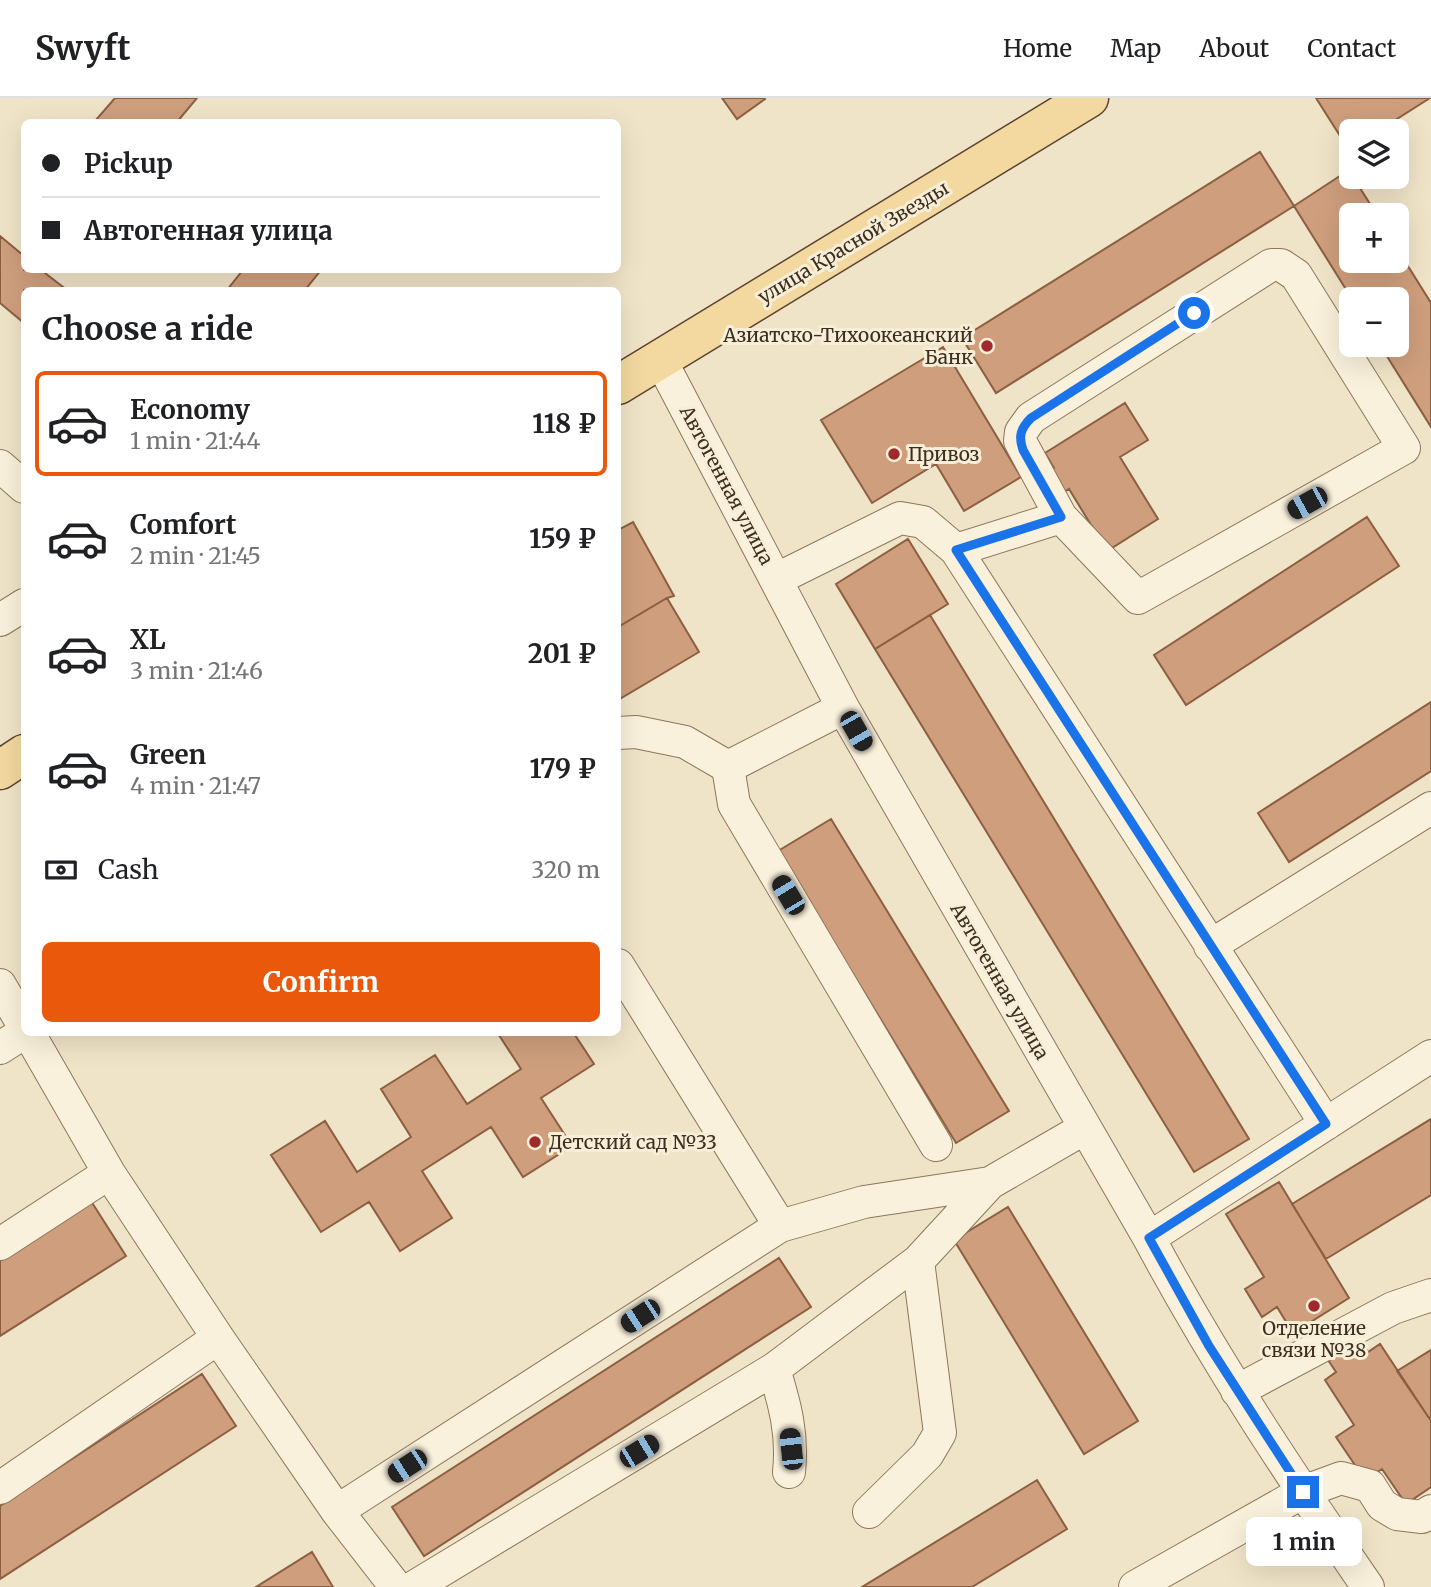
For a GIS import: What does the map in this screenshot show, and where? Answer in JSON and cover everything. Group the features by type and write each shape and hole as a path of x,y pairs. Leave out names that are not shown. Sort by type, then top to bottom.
{"main road":[{"name":"улица Красной Звезды","path":"621,383 1089,98"},
{"path":"0,769 21,756"}],"street":[{"path":"1272,265 1281,265 1296,275 1404,448 1138,598 1061,517 1023,450 1020,441 1024,424 1272,265"},
{"name":"Автогенная улица","path":"660,359 843,708 1149,1238 1182,1300 1237,1391 1368,1587"},
{"path":"0,466 21,484"},
{"path":"956,550 1061,517"},
{"path":"777,579 900,518 923,522 956,550 1326,1124"},
{"path":"0,620 21,607"},
{"path":"728,767 843,708"},
{"path":"621,733 636,732 685,742 728,767"},
{"path":"728,767 734,804 936,1145"},
{"path":"1210,946 1431,807"},
{"path":"621,970 780,1226"},
{"path":"0,985 21,1021"},
{"path":"0,1048 21,1036"},
{"path":"29,1036 109,1173 218,1338 337,1511 396,1587"},
{"path":"1149,1238 1431,1056"},
{"path":"414,1587 774,1369 918,1261 990,1183 1085,1128"},
{"path":"0,1244 109,1173"},
{"path":"337,1511 780,1226 864,1202 990,1183"},
{"path":"869,1512 927,1455 940,1433 918,1261"},
{"path":"1237,1391 1393,1308 1431,1295"},
{"path":"0,1488 218,1338"},
{"path":"774,1369 788,1414 791,1449 789,1472"},
{"path":"1135,1587 1172,1578 1303,1492 1341,1478 1370,1486 1382,1505 1397,1514 1422,1517 1431,1511"}],"building":[{"path":"115,98 197,98 180,119 97,119"},
{"path":"722,98 764,98 765,99 737,119"},
{"path":"1316,98 1430,98 1397,119 1339,119 1339,134"},
{"path":"1260,152 1294,206 996,393 962,338"},
{"path":"1339,177 1339,189 1361,189 1369,203 1339,203 1339,273 1409,273 1409,268 1431,303 1431,427 1387,357 1409,357 1409,287 1345,287 1294,206"},
{"path":"0,236 21,254 21,273 45,273 63,287 21,287 21,320 0,303"},
{"path":"241,273 319,273 307,287 229,287"},
{"path":"943,347 1021,477 964,511 936,464 872,503 821,420"},
{"path":"1125,403 1148,440 1120,457 1158,519 1107,551 1069,489 1053,499 1039,477 1054,468 1045,453"},
{"path":"1367,517 1399,566 1186,705 1154,655"},
{"path":"633,522 674,596 621,625 621,528"},
{"path":"908,539 948,604 875,649 836,584"},
{"path":"667,598 699,652 621,698 621,625"},
{"path":"930,615 1249,1139 1194,1172 875,649"},
{"path":"1431,702 1431,771 1289,862 1258,813"},
{"path":"831,819 1009,1111 956,1143 778,851"},
{"name":"Детский сад №33","path":"500,1036 576,1036 594,1064 541,1098 572,1146 523,1177 491,1127 422,1171 452,1218 400,1251 369,1202 321,1232 271,1155 325,1121 357,1172 411,1137 381,1089 435,1055 467,1104 521,1069"},
{"path":"1431,1119 1431,1195 1326,1259 1292,1204"},
{"path":"1279,1182 1349,1298 1293,1333 1277,1307 1262,1317 1245,1289 1264,1277 1226,1214"},
{"path":"91,1201 126,1256 0,1336 0,1259"},
{"path":"1008,1207 1138,1421 1084,1454 954,1240"},
{"path":"779,1258 811,1307 424,1556 392,1507"},
{"path":"1359,1339 1368,1352 1380,1344 1431,1421 1431,1487 1406,1504 1382,1469 1365,1480 1336,1437 1354,1425 1325,1380 1336,1372 1328,1360"},
{"path":"1431,1350 1431,1417 1429,1418 1397,1371"},
{"path":"202,1374 236,1426 0,1579 0,1506"},
{"path":"1037,1480 1067,1529 972,1587 862,1587"},
{"path":"312,1552 333,1587 256,1587"}],"place":[{"name":"Азиатско-Тихоокеанский Банк","path":"987,346"},
{"name":"Привоз","path":"894,454"},
{"name":"Детский сад №33","path":"535,1142"},
{"name":"Отделение связи №38","path":"1314,1306"}],"route":[{"path":"1194,313 1024,424 1020,441 1023,450 1061,517 956,550 1326,1124 1149,1238 1209,1346 1303,1492"}]}
